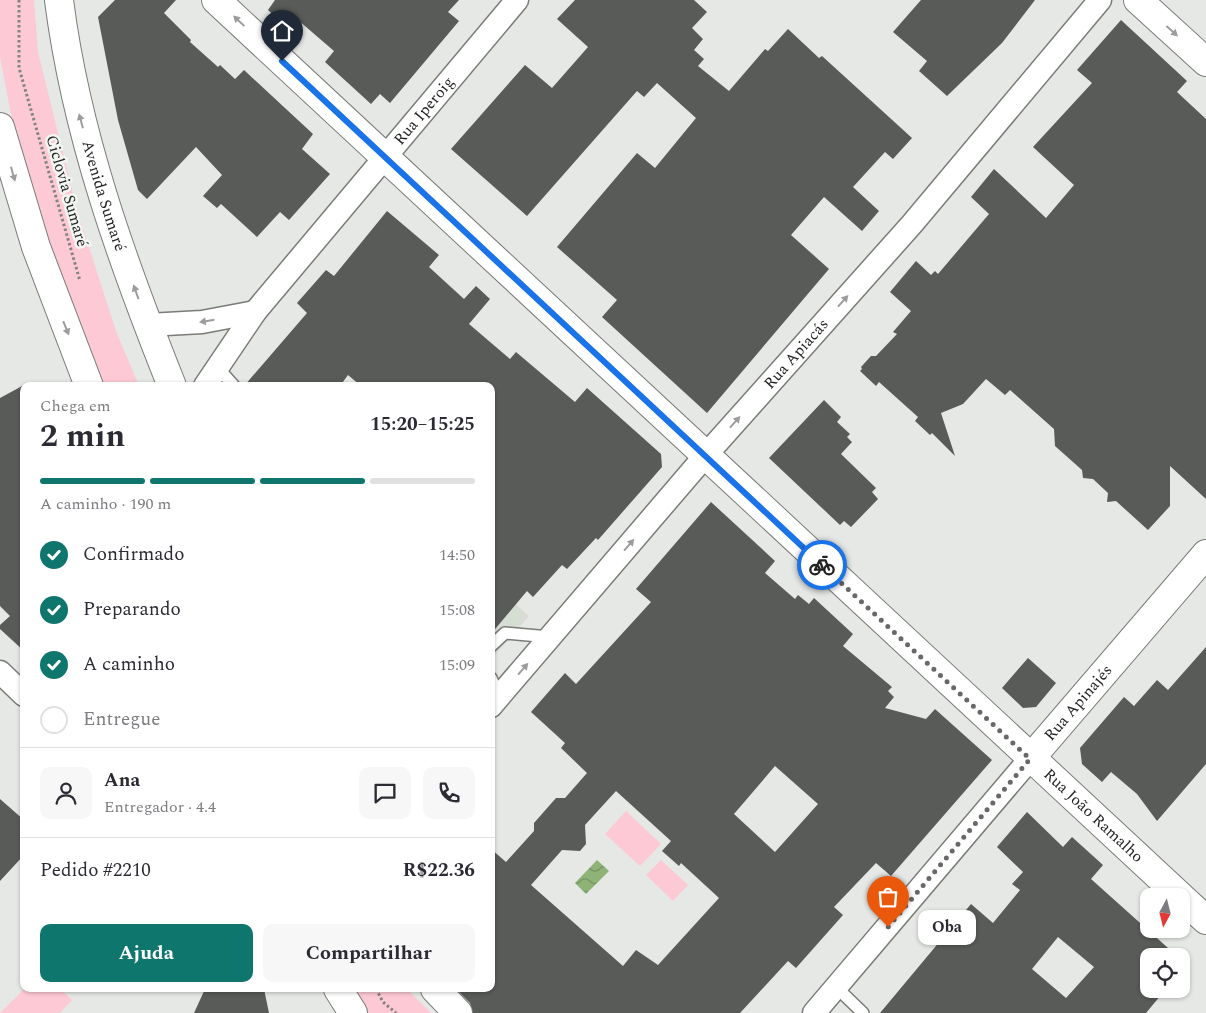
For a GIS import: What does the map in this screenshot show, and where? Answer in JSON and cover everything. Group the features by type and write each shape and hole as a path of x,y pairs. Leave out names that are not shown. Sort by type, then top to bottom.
{"street":[{"name":"Avenida Sumaré","path":"58,0 65,49 85,136 109,217 170,382"},
{"name":"Rua João Ramalho","path":"216,0 1030,759 1171,888"},
{"name":"Rua Iperoig","path":"208,382 255,312 517,0"},
{"name":"Rua Apiacás","path":"495,693 550,637 705,456 912,224 1100,0"},
{"path":"1138,0 1206,62"},
{"path":"0,127 36,247 88,382"},
{"path":"148,325 202,322 255,312"},
{"name":"Rua Apinajés","path":"814,1013 1206,554"},
{"path":"0,672 20,691"},
{"name":"Rua João Ramalho","path":"1190,905 1206,920"},
{"path":"437,992 458,1013"}],"lane":[{"path":"218,368 230,382"},
{"path":"495,642 505,633 550,637"},
{"path":"836,987 863,1013"}],"path":[{"name":"Ciclovia Sumaré","path":"18,0 20,68 82,289"},
{"path":"378,992 383,1002 396,1013"}],"shaded area":[{"path":"0,0 34,0 38,52 77,210 116,331 137,382 101,382 54,258 18,151 0,57"},
{"path":"495,586 529,616 495,654"},
{"path":"626,811 661,844 640,866 605,834"},
{"path":"661,860 688,885 673,901 646,875"},
{"path":"21,992 63,992 72,1000 60,1013 0,1013"},
{"path":"357,992 410,992 431,1013 367,1013"}],"water":[{"path":"597,860 609,871 586,894 575,883"}],"building":[{"path":"115,0 176,0 164,13 191,40 190,42 218,67 220,65 235,79 244,70 313,134 302,149 330,174 289,220 280,212 257,237 221,204 217,208 203,196 222,175 196,147 147,199 138,190 118,120 98,17"},
{"path":"275,0 459,0 448,12 459,21 390,103 380,94 371,104 325,62 334,51 291,14 282,23 268,10"},
{"path":"575,0 694,0 707,12 692,28 703,39 694,50 704,59 698,66 729,91 765,49 768,51 788,29 819,58 822,56 912,138 893,159 885,152 853,187 879,211 862,231 824,197 791,235 829,269 707,413 602,317 617,300 557,247 637,153 655,168 696,118 657,83 644,97 637,91 527,216 451,149 525,65 552,88 588,47 557,19"},
{"path":"921,0 1035,0 1002,43 947,96 919,71 927,61 893,32"},
{"path":"1121,20 1187,81 1177,92 1206,119 1206,499 1170,466 1170,506 1148,530 1116,501 1107,502 1108,493 1093,479 1083,478 1082,470 1055,446 1054,429 1010,390 1005,395 986,379 963,404 941,413 955,456 932,433 930,435 915,421 918,417 879,382 876,386 860,371 861,367 871,356 876,356 897,334 893,332 911,311 890,292 916,261 931,275 935,271 938,274 989,214 971,197 994,169 1046,218 1074,185 1033,147 1092,83 1077,70"},
{"path":"387,211 439,255 429,267 464,299 476,286 490,299 469,324 510,359 516,352 575,402 587,388 661,454 662,467 598,540 596,538 567,569 562,565 533,597 527,591 495,629 495,382 356,382 348,375 343,382 247,382 307,313 297,303 326,270 334,276"},
{"path":"20,387 20,647 0,629 0,625 10,616 0,606 0,398"},
{"path":"824,400 841,417 837,422 850,434 847,437 852,442 841,454 876,488 872,492 878,499 851,527 844,521 840,525 769,458"},
{"path":"711,502 775,561 765,573 795,599 798,595 809,604 814,598 853,634 843,646 892,687 888,691 894,697 885,708 926,719 935,709 992,760 891,876 876,863 834,907 843,915 796,968 788,961 740,1013 473,1013 470,1003 459,992 495,992 495,852 506,862 534,831 534,823 556,798 565,798 587,773 561,748 565,743 531,712 565,673 576,684 651,602 636,589","holes":["775,766 818,804 775,852 734,814","616,791 671,841 662,851 679,866 681,863 719,898 658,965 636,950 623,966 531,885 562,850 580,851 586,844 585,825"]},
{"path":"1206,647 1206,764 1157,821 1137,794 1111,772 1102,782 1082,764 1080,748 1124,697 1134,706 1157,680 1168,690"},
{"path":"1028,658 1056,683 1036,707 1023,708 1002,688"},
{"path":"0,799 20,816 20,859 0,881"},
{"path":"1027,812 1063,847 1072,837 1103,865 1091,879 1140,923 1140,938 1157,938 1168,948 1140,948 1140,998 1158,998 1146,1013 880,1013 971,904 993,923 1020,890 1012,884 1023,872 997,847","holes":["1058,937 1094,967 1066,998 1032,969"]},
{"path":"204,992 265,992 269,1013 194,1013"}],"way so far":[{"path":"822,565 1030,759 888,927"}],"place":[{"name":"Oba","path":"888,927"}],"route":[{"path":"282,61 822,565"}]}
